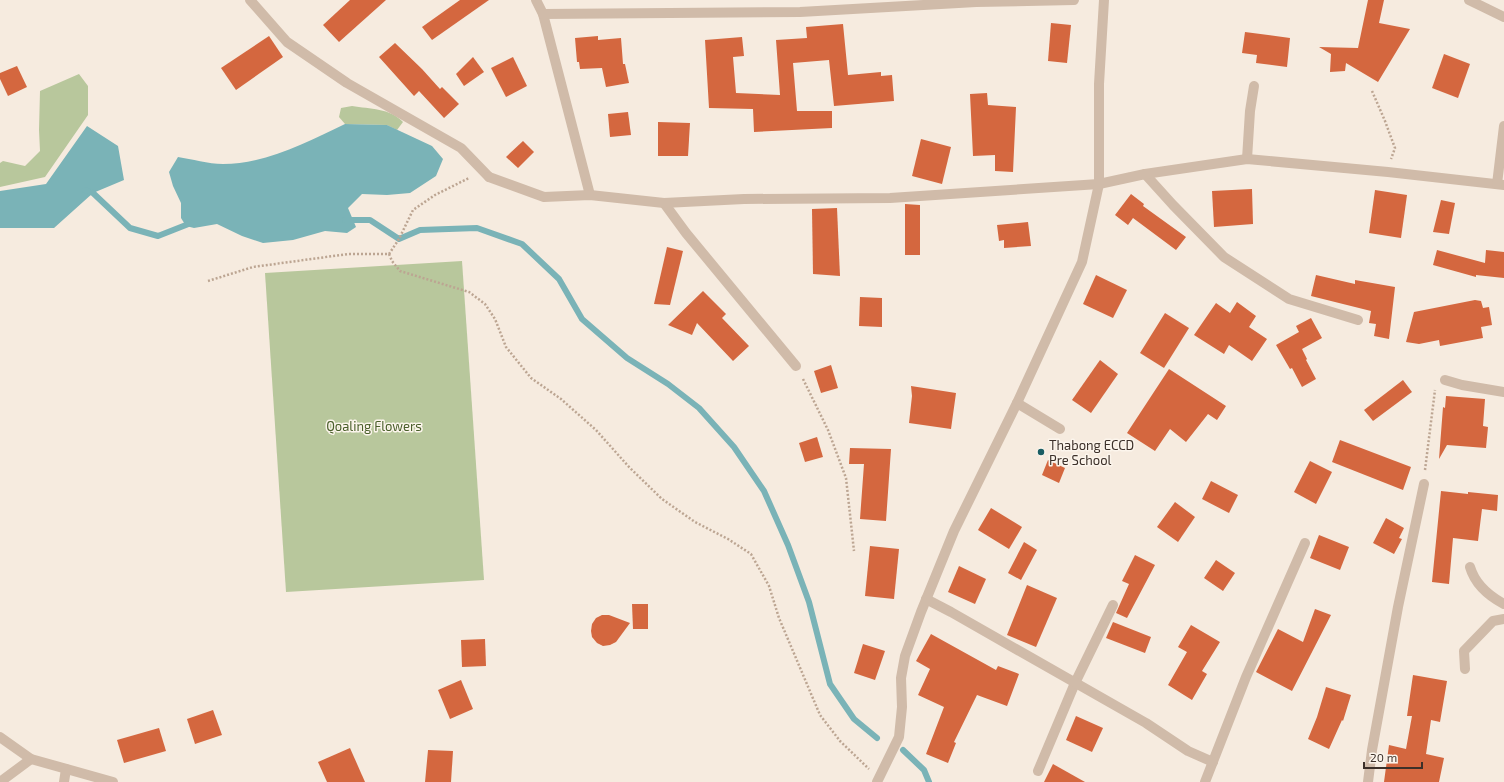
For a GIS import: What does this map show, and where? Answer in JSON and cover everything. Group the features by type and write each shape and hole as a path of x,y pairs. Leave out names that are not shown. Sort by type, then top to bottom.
{"street":[{"path":"250,0 287,42 347,83 461,148 489,177 544,197 590,195 664,203 744,199 890,198 1100,184 1145,174 1248,159 1500,184 1504,126"},
{"path":"536,0 543,14 590,195"},
{"path":"543,14 800,12 976,2 1074,0"},
{"path":"878,780 899,737 902,707 901,678 905,656 926,599 954,531 1017,403 1082,262 1100,184 1099,84 1104,0"},
{"path":"1469,0 1504,17"},
{"path":"1248,159 1250,112 1254,86"},
{"path":"1145,174 1224,257 1289,299 1358,320"},
{"path":"664,203 686,233 796,366"},
{"path":"1445,380 1462,385 1504,392"},
{"path":"1017,403 1060,430"},
{"path":"1368,782 1372,750 1396,615 1424,484"},
{"path":"1205,782 1246,677 1305,543"},
{"path":"1470,567 1472,576 1490,596 1504,604"},
{"path":"926,599 1146,723 1188,751 1213,762"},
{"path":"1038,771 1075,683 1113,605"},
{"path":"1465,668 1464,651 1493,621 1504,619"},
{"path":"0,737 31,759 113,782"},
{"path":"0,782 31,759"},
{"path":"64,782 66,769"}],"path":[{"path":"1372,90 1394,148 1388,172"},
{"path":"389,254 399,239 413,210 435,195 470,177 489,177"},
{"path":"208,281 253,267 348,254 389,254"},
{"path":"389,254 392,261 400,271 469,292 485,304 495,319 506,347 531,378 561,400 596,430 629,467 662,499 695,522 728,538 751,554 770,586 779,618 820,715 840,741 878,780"},
{"path":"796,366 828,430 846,478 854,551"},
{"path":"1424,484 1436,388 1445,380"}],"green space":[{"path":"79,74 88,86 88,115 45,177 0,187 0,163 3,161 25,166 40,151 40,91"},
{"path":"352,106 386,112 398,117 403,122 397,130 387,125 345,124 339,117 341,108"},
{"name":"Qoaling Flowers","path":"462,261 484,580 286,592 265,273"}],"water":[{"path":"345,124 387,125 432,146 443,159 436,176 410,193 387,195 362,194 348,208 356,227 347,233 325,231 293,240 263,243 242,236 217,224 194,228 186,226 181,218 181,203 173,186 169,172 178,157 217,164 239,163 255,160 286,151"},
{"path":"87,126 118,146 124,180 93,193 54,228 0,228 0,191 46,184"}],"building":[{"path":"350,0 386,0 339,42 323,25"},
{"path":"460,0 489,0 432,40 422,27"},
{"path":"1368,0 1384,0 1379,23 1410,29 1378,82 1346,63 1345,71 1330,72 1331,54 1319,47 1358,48"},
{"path":"1051,23 1071,25 1067,63 1048,61"},
{"path":"843,24 848,75 881,72 881,76 892,75 894,101 834,106 829,60 793,63 797,111 832,111 832,128 754,132 753,109 709,108 705,40 742,37 744,56 733,57 736,93 780,95 776,40 807,38 806,27"},
{"path":"1245,32 1290,38 1287,67 1256,63 1257,55 1242,53"},
{"path":"269,36 283,57 236,90 221,68"},
{"path":"598,36 598,40 621,38 623,64 625,64 629,83 606,87 602,68 580,69 579,62 577,62 575,38"},
{"path":"395,43 440,89 442,87 459,104 444,118 419,91 414,96 379,57"},
{"path":"1444,54 1470,64 1458,98 1432,88"},
{"path":"473,57 484,72 464,86 456,74"},
{"path":"513,57 527,86 506,97 491,68"},
{"path":"17,66 27,87 8,96 0,79 0,73"},
{"path":"987,93 988,105 1016,107 1013,172 995,171 995,155 973,156 970,94"},
{"path":"628,112 631,135 610,137 608,114"},
{"path":"658,122 690,123 688,156 658,156"},
{"path":"921,139 951,147 942,184 912,176"},
{"path":"523,141 534,152 518,168 506,157"},
{"path":"1252,189 1253,224 1214,227 1212,191"},
{"path":"1375,190 1407,195 1401,238 1369,233"},
{"path":"1131,194 1144,204 1143,206 1186,237 1176,250 1133,218 1128,225 1115,215"},
{"path":"1441,200 1455,203 1449,234 1433,232"},
{"path":"905,204 920,205 920,255 905,255"},
{"path":"837,208 840,276 813,274 812,209"},
{"path":"1028,222 1031,246 1004,248 1004,240 999,241 997,225"},
{"path":"667,247 683,251 670,305 654,304"},
{"path":"1437,250 1485,263 1486,250 1504,252 1504,278 1476,275 1476,277 1433,265"},
{"path":"1096,275 1127,290 1113,318 1083,304"},
{"path":"1316,275 1355,284 1355,280 1395,287 1389,339 1374,336 1376,324 1369,323 1371,311 1311,296"},
{"path":"703,291 726,314 722,318 749,346 733,361 697,323 692,335 668,325"},
{"path":"860,297 882,298 882,327 859,326"},
{"path":"1475,300 1481,301 1483,308 1489,307 1492,325 1481,327 1483,338 1440,346 1439,340 1419,344 1406,342 1414,312"},
{"path":"1237,302 1256,316 1249,327 1267,339 1252,361 1229,345 1224,354 1194,335 1216,303 1230,313"},
{"path":"1165,313 1189,328 1164,368 1140,353"},
{"path":"1311,318 1322,338 1302,349 1316,379 1302,387 1292,368 1290,369 1276,345 1299,332 1296,326"},
{"path":"1100,360 1118,374 1091,413 1072,400"},
{"path":"831,365 838,388 821,393 814,371"},
{"path":"1169,369 1226,406 1217,420 1208,414 1186,442 1170,429 1155,451 1127,433"},
{"path":"1403,380 1412,392 1373,421 1364,410"},
{"path":"911,386 956,393 951,429 909,423 912,396"},
{"path":"1446,396 1485,399 1483,426 1488,427 1486,448 1447,445 1439,459 1443,407 1445,408"},
{"path":"817,437 823,457 805,462 799,443"},
{"path":"1340,440 1411,467 1403,490 1332,462"},
{"path":"850,448 891,449 886,521 860,519 864,464 849,464"},
{"path":"1048,460 1065,468 1059,483 1042,475"},
{"path":"1310,461 1332,472 1316,504 1294,492"},
{"path":"1211,481 1238,495 1229,513 1202,499"},
{"path":"1441,491 1498,495 1497,511 1482,509 1478,541 1453,538 1449,584 1432,582"},
{"path":"1175,502 1195,517 1178,542 1157,527"},
{"path":"991,508 1022,527 1009,549 978,530"},
{"path":"1386,518 1404,528 1399,538 1402,539 1394,554 1373,543"},
{"path":"1319,535 1349,547 1340,570 1310,558"},
{"path":"1024,542 1037,550 1021,580 1008,573"},
{"path":"870,546 899,549 894,599 865,596"},
{"path":"1135,555 1155,565 1127,618 1116,613 1129,584 1122,581"},
{"path":"1216,560 1235,573 1223,591 1204,578"},
{"path":"959,566 986,579 975,604 948,592"},
{"path":"1027,585 1057,598 1036,647 1007,635"},
{"path":"632,604 648,604 648,629 633,629"},
{"path":"1315,609 1331,615 1292,691 1256,672 1278,629 1303,642"},
{"path":"602,615 609,615 630,623 616,642 610,645 603,646 597,643 592,637 592,624 596,618"},
{"path":"1113,622 1151,637 1145,653 1106,638"},
{"path":"1191,625 1220,642 1202,671 1207,674 1192,700 1168,685 1187,652 1178,647"},
{"path":"931,634 996,670 998,666 1019,674 1007,706 977,695 954,742 956,743 948,763 926,754 944,707 918,695 930,669 916,661"},
{"path":"485,639 486,666 462,667 461,640"},
{"path":"863,644 885,651 875,680 854,673"},
{"path":"1413,675 1447,681 1440,722 1431,720 1426,754 1444,758 1439,782 1384,782 1389,745 1406,749 1412,716 1407,716"},
{"path":"461,680 473,709 450,719 438,690"},
{"path":"1326,687 1351,695 1343,721 1342,720 1329,749 1308,739 1317,717"},
{"path":"213,710 222,735 195,744 187,719"},
{"path":"1076,716 1103,728 1092,752 1066,740"},
{"path":"159,728 166,751 124,763 117,740"},
{"path":"350,748 365,782 327,782 318,762"},
{"path":"428,750 453,751 451,782 425,782"},
{"path":"1053,764 1085,782 1044,782"}],"waterway":[{"path":"85,190 93,193 130,228 158,236 191,223"},
{"path":"345,220 370,220 399,239 420,230 477,228 522,244 559,279 582,319 627,358 668,384 699,408 734,447 764,491 788,545 809,602 830,684 854,719 877,738"},
{"path":"903,750 924,770 929,782"}],"place":[{"name":"Thabong ECCD Pre School","path":"1041,452"}]}
